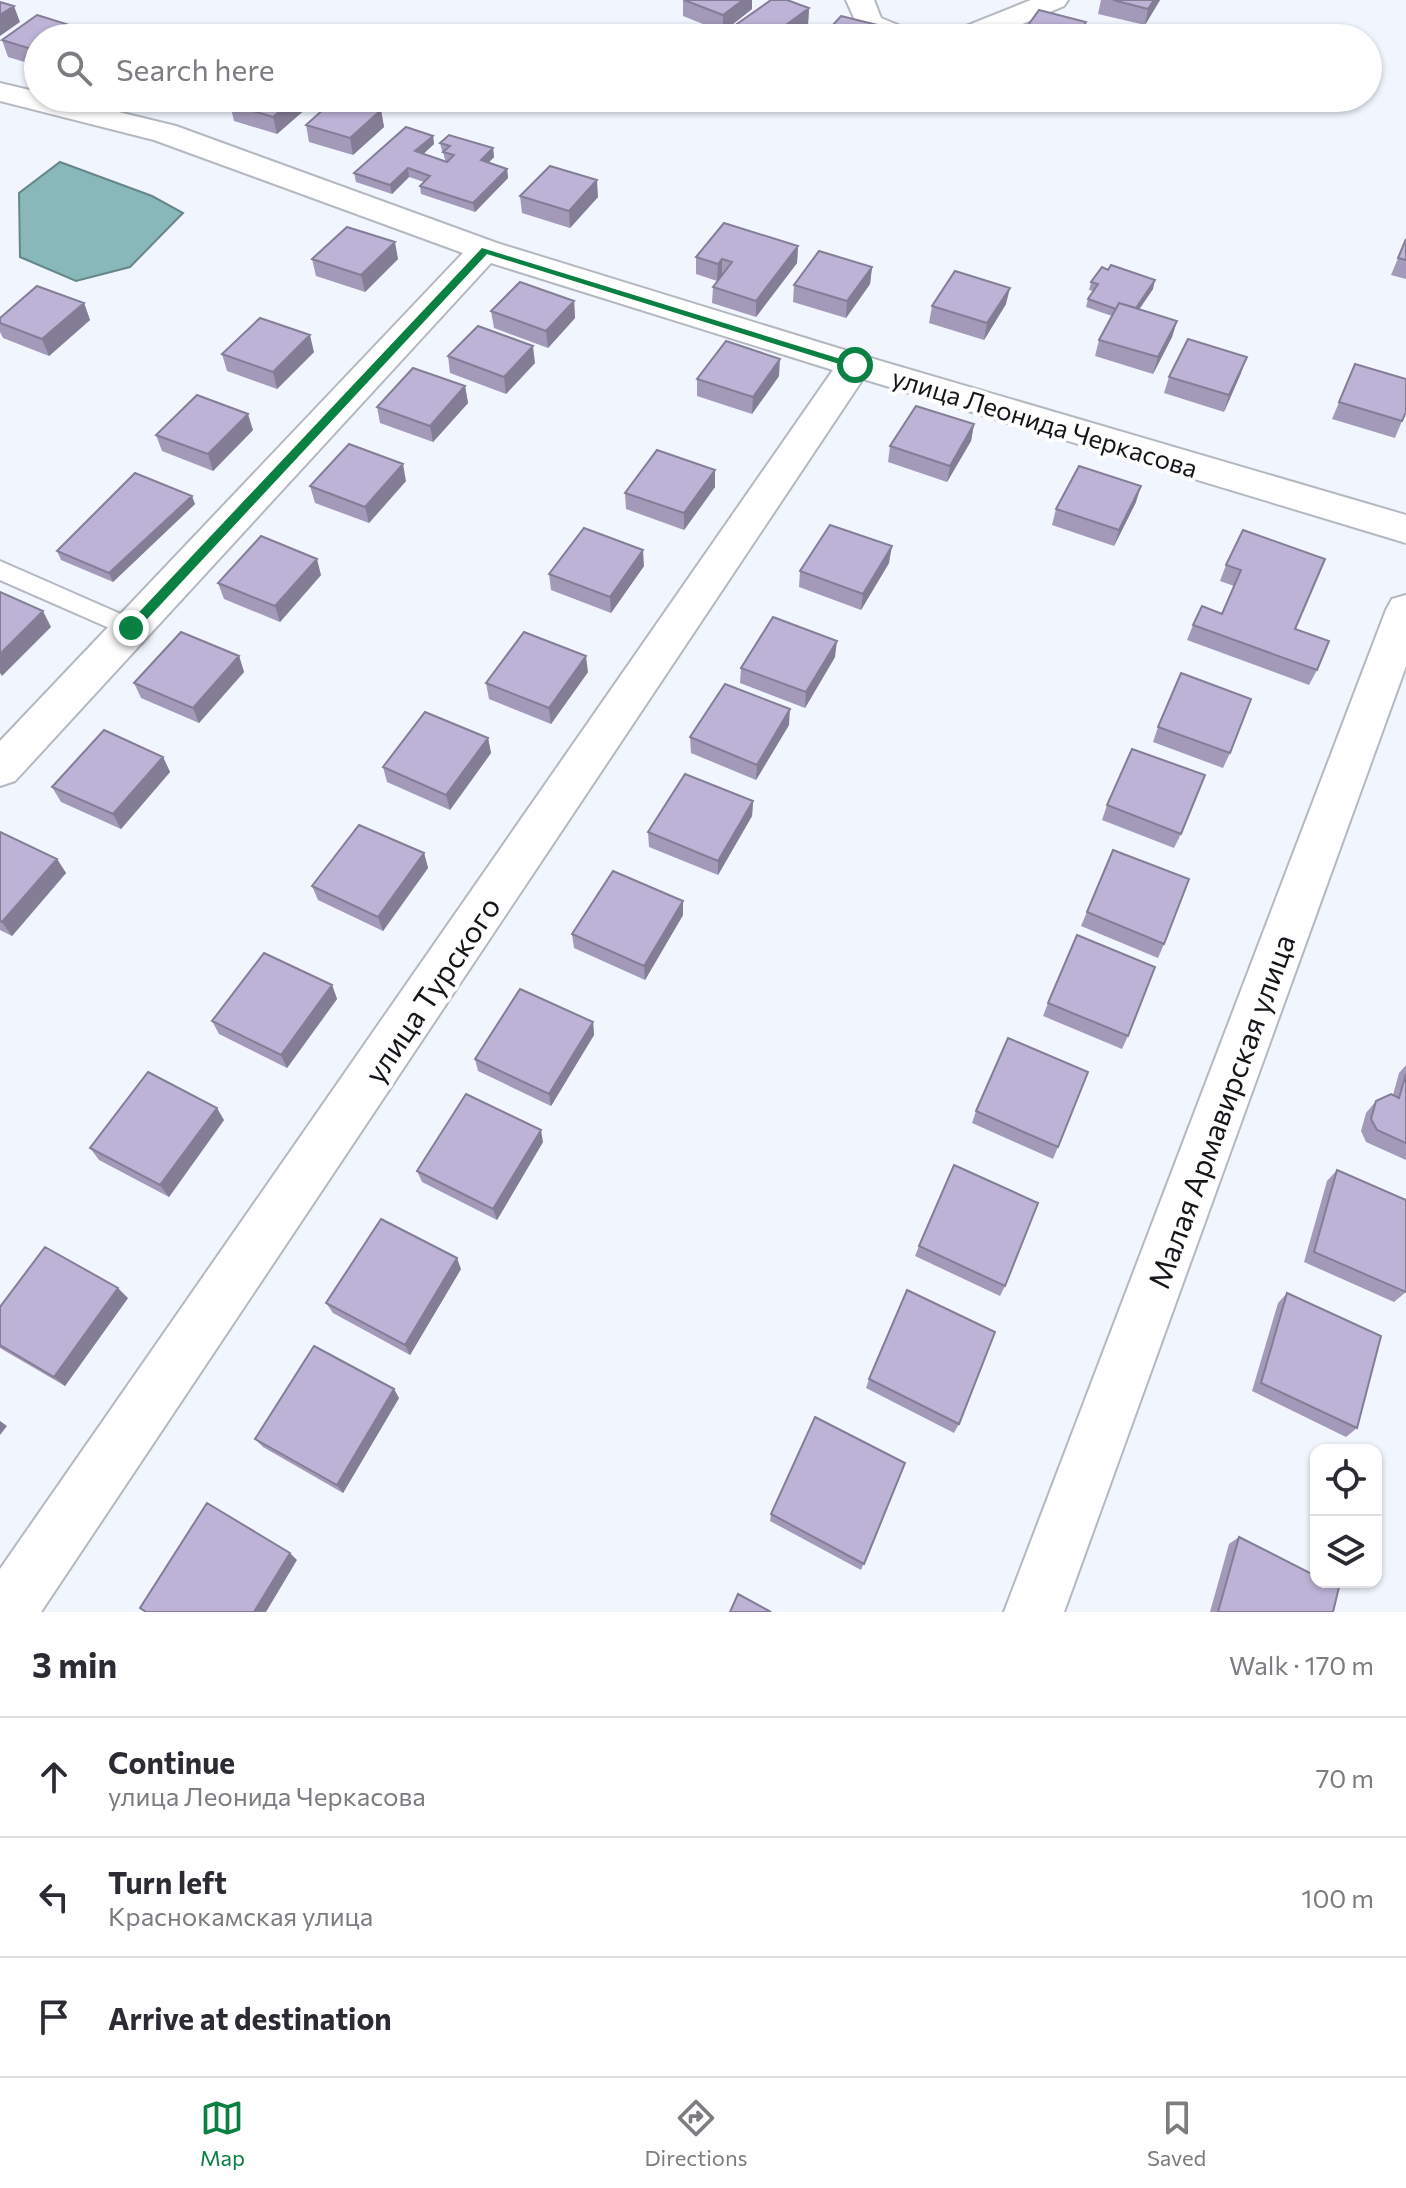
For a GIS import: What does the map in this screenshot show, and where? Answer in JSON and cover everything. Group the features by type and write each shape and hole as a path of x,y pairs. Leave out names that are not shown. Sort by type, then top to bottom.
{"street":[{"path":"860,0 871,24"},
{"path":"1001,24 1054,0"},
{"name":"улица Леонида Черкасова","path":"0,92 24,98"},
{"name":"улица Леонида Черкасова","path":"80,112 165,133 485,250 855,365 1406,529"},
{"path":"0,769 485,250"},
{"name":"улица Турского","path":"6,1612 855,365"},
{"name":"Малая Армавирская улица","path":"1034,1612 1406,610"}],"lane":[{"path":"0,570 131,628"}],"shaded area":[{"path":"60,162 152,196 183,213 130,267 76,281 20,257 19,193"}],"building":[{"path":"684,0 743,0 723,15"},
{"path":"771,0 787,0 809,8 787,24 737,24"},
{"path":"1113,0 1154,0 1148,9"},
{"path":"0,2 14,6 0,15"},
{"path":"1039,10 1086,22 1085,24 1029,24"},
{"path":"37,15 66,24 24,24"},
{"path":"841,16 874,24 834,24"},
{"path":"24,24 24,47 2,40"},
{"path":"256,112 279,112 273,117"},
{"path":"320,112 379,112 350,138 306,125"},
{"path":"406,127 433,136 415,151 447,162 454,155 443,152 450,146 440,143 449,135 493,148 481,160 507,169 473,203 420,186 430,176 408,168 390,185 354,173"},
{"path":"550,166 597,180 569,211 520,196"},
{"path":"724,223 798,246 756,301 713,287 732,262 722,259 718,264 696,257"},
{"path":"347,227 395,242 361,275 312,259"},
{"path":"1406,239 1406,260 1398,258"},
{"path":"819,251 872,267 847,301 794,285"},
{"path":"1111,265 1155,280 1136,308 1119,303 1116,309 1088,299 1098,284 1091,282 1102,267 1108,270"},
{"path":"955,271 1010,288 987,323 932,306"},
{"path":"520,282 574,301 546,331 491,311"},
{"path":"37,286 84,303 42,339 0,323 0,318"},
{"path":"1119,303 1177,321 1158,357 1099,340"},
{"path":"260,318 310,335 273,372 222,354"},
{"path":"478,326 533,346 504,377 448,356"},
{"path":"1188,339 1247,357 1229,395 1169,377"},
{"path":"726,341 780,359 753,397 697,379"},
{"path":"1355,364 1406,379 1406,412 1402,421 1339,402"},
{"path":"413,368 465,386 430,426 377,407"},
{"path":"197,395 248,414 208,454 156,435"},
{"path":"916,406 974,424 950,466 890,446"},
{"path":"349,444 403,464 365,507 310,486"},
{"path":"657,450 715,470 684,513 625,493"},
{"path":"1079,466 1141,486 1119,530 1056,509"},
{"path":"135,473 192,496 109,573 57,551"},
{"path":"830,525 892,546 863,594 800,571"},
{"path":"584,528 643,550 610,597 549,574"},
{"path":"1243,530 1325,559 1295,629 1329,641 1317,670 1193,625 1202,606 1222,614 1241,570 1226,565"},
{"path":"261,536 317,559 275,606 218,583"},
{"path":"0,592 43,611 0,654"},
{"path":"773,617 837,641 806,692 741,668"},
{"path":"181,632 239,656 193,708 134,683"},
{"path":"524,632 586,656 549,708 486,683"},
{"path":"1181,673 1251,699 1230,753 1158,727"},
{"path":"725,684 790,709 757,765 690,737"},
{"path":"425,712 488,738 446,795 383,767"},
{"path":"104,730 163,757 113,814 52,787"},
{"path":"1132,749 1205,775 1181,834 1107,805"},
{"path":"685,774 753,801 718,861 648,832"},
{"path":"359,825 424,853 378,917 312,886"},
{"path":"0,832 57,859 2,922 0,921"},
{"path":"1113,850 1189,879 1164,944 1087,912"},
{"path":"613,871 683,901 644,966 572,934"},
{"path":"1077,935 1155,967 1128,1036 1048,1003"},
{"path":"264,953 332,985 281,1055 212,1021"},
{"path":"520,989 593,1022 549,1094 475,1059"},
{"path":"1008,1038 1088,1072 1058,1147 976,1111"},
{"path":"148,1072 217,1108 160,1185 90,1148"},
{"path":"1406,1074 1406,1143 1377,1130 1371,1119 1376,1101 1391,1094 1399,1098"},
{"path":"466,1094 541,1130 493,1209 417,1171"},
{"path":"954,1165 1038,1203 1005,1286 919,1246"},
{"path":"1337,1170 1406,1200 1406,1292 1314,1252"},
{"path":"381,1219 457,1258 405,1345 326,1303"},
{"path":"45,1247 118,1288 54,1377 0,1345 0,1307"},
{"path":"907,1290 995,1332 959,1424 869,1379"},
{"path":"1287,1293 1381,1336 1357,1428 1261,1383"},
{"path":"314,1346 394,1389 337,1485 255,1439"},
{"path":"815,1417 905,1463 864,1564 771,1514"},
{"path":"207,1503 290,1553 254,1612 146,1612 140,1608"},
{"path":"1239,1537 1310,1573 1310,1588 1339,1588 1333,1612 1218,1612"},
{"path":"738,1594 771,1612 730,1612"}],"route":[{"path":"131,628 485,250 855,365"}]}
